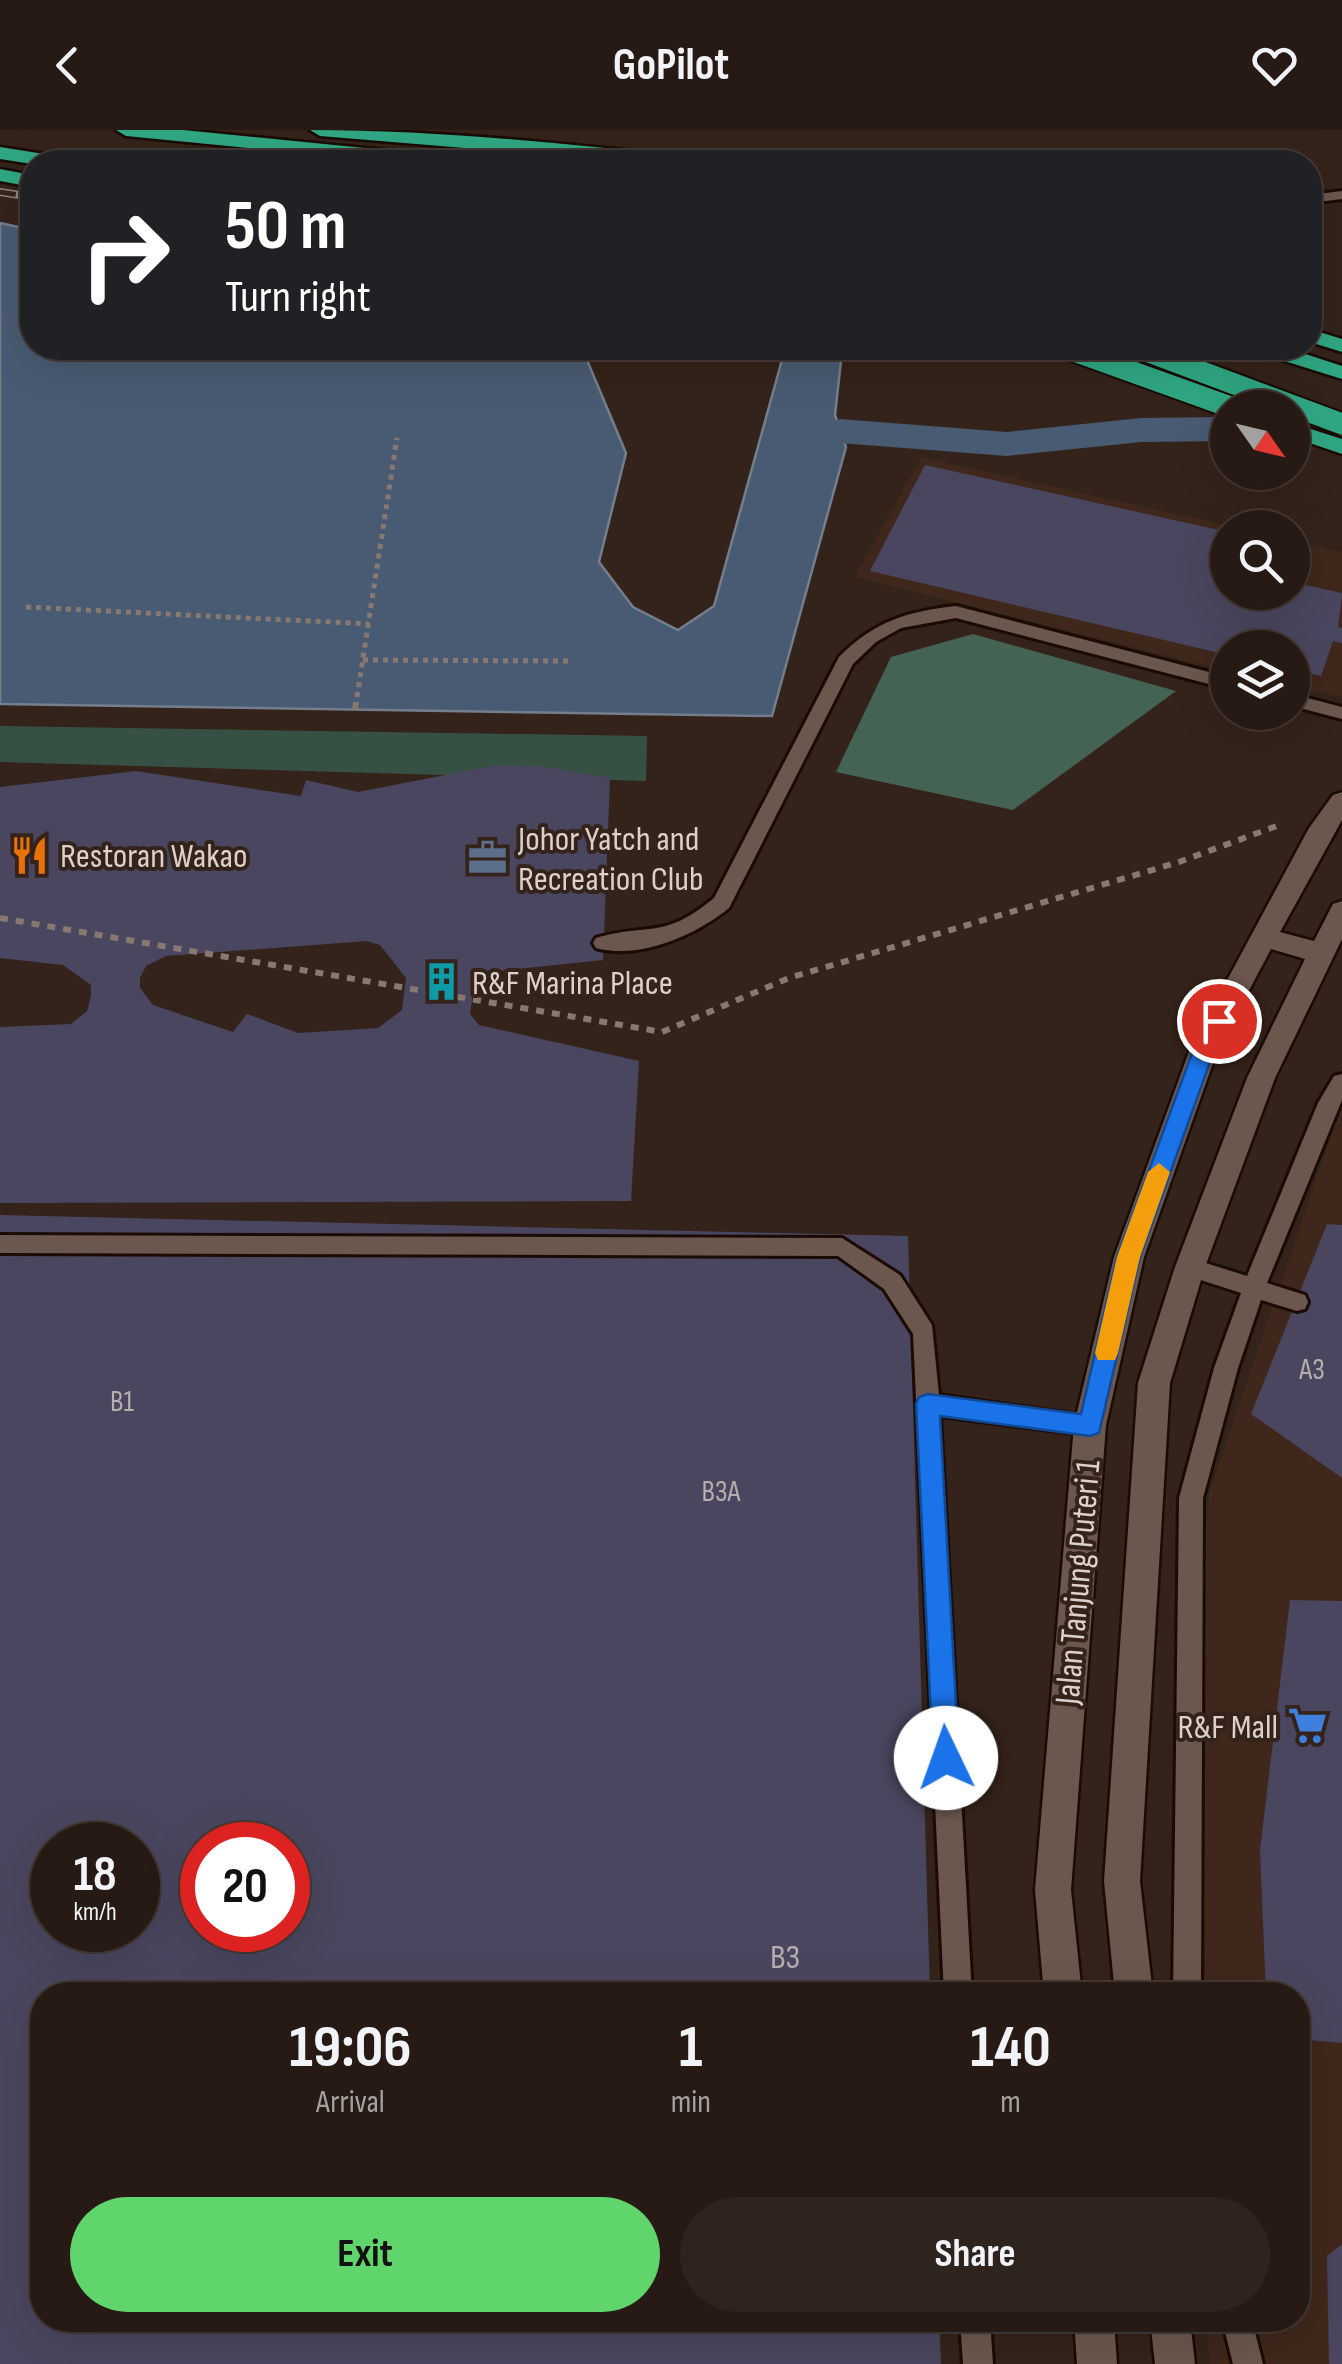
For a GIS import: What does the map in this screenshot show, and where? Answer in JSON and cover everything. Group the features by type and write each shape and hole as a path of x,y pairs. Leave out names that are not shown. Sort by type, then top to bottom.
{"highway":[{"path":"126,130 325,150"},
{"path":"320,130 569,150"},
{"path":"1099,360 1210,400"},
{"path":"1170,360 1342,424"},
{"path":"1304,360 1342,372"},
{"path":"1310,435 1342,447"}],"street":[{"name":"Jalan Tanjung Puteri 1","path":"1062,1982 1052,1890 1090,1426 1128,1257 1204,1048 1318,834 1342,801"},
{"name":"Jalan Tanjung Puteri 1","path":"1133,1982 1122,1881 1154,1383 1190,1267 1261,1078 1342,911"},
{"path":"1263,937 1320,953"},
{"path":"1095,2332 1097,2364"},
{"path":"1171,2332 1175,2364"}],"lane":[{"path":"603,943 674,936 700,922 722,902 845,661 870,634 897,622 911,616 956,612 1210,678"},
{"path":"1310,704 1342,712"},
{"path":"1187,1982 1191,1498 1226,1368 1254,1287 1329,1103 1342,1082"},
{"path":"0,1244 842,1248 892,1282 924,1332 957,1982"},
{"path":"1190,1267 1296,1302"},
{"path":"928,1404 1090,1426"},
{"path":"976,2332 978,2364"},
{"path":"1240,2332 1248,2364"}],"path":[{"path":"355,710 398,438"},
{"path":"26,607 369,624"},
{"path":"363,660 573,660"}],"shaded area":[{"path":"921,457 1210,521 1210,610 1310,610 1310,545 1342,552 1342,697 1310,690 1310,630 1210,630 1210,667 855,577"},
{"path":"1342,1103 1342,2364 1210,2364 1207,2332 1310,2332 1310,1982 1172,1982 1209,1493"}],"green space":[{"path":"973,634 1176,691 1013,810 836,772 891,657"},
{"path":"0,726 647,736 646,781 0,762"}],"water":[{"path":"0,223 20,227 20,360 587,360 626,453 599,562 633,607 678,630 714,606 782,360 841,361 835,415 846,447 772,716 0,704"}],"building":[{"path":"925,465 1210,528 1210,610 1310,610 1310,586 1342,593 1338,627 1342,628 1342,643 1333,641 1321,676 1310,674 1310,630 1210,630 1210,651 870,571"},
{"name":"R&F Marina Place","path":"497,765 546,767 610,778 603,960 499,971 481,980 473,993 470,1014 479,1025 639,1061 631,1201 0,1203 0,1027 71,1024 87,1011 91,985 63,965 0,958 0,787 136,771 301,796 306,780 358,792","holes":["367,941 380,945 406,978 402,1010 378,1028 298,1033 247,1014 233,1032 153,1005 140,988 146,966 166,956"]},
{"path":"0,1215 908,1236 930,1982 30,1982 30,2332 940,2332 941,2364 0,2364"},
{"path":"1327,1224 1342,1225 1342,1478 1251,1414"},
{"name":"R&F Mall","path":"1290,1600 1342,1601 1342,2043 1310,2040 1310,1982 1265,1982 1260,1850"},
{"path":"1342,2244 1342,2364 1329,2364 1327,2256"}],"waterway":[{"path":"840,431 1007,444 1141,430 1210,429"}],"railway":[{"path":"0,192 20,195"},
{"path":"1086,360 1342,418"}],"slow traffic":[{"path":"1107,1353 1128,1257 1159,1172"}],"place":[{"name":"Restoran Wakao","path":"30,855"},
{"name":"Johor Yatch and Recreation Club","path":"488,858"},
{"name":"R&F Marina Place","path":"442,982"},
{"name":"R&F Mall","path":"1308,1726"}],"route":[{"path":"946,1758 928,1404 1090,1426 1128,1257 1204,1048 1219,1021"}]}
